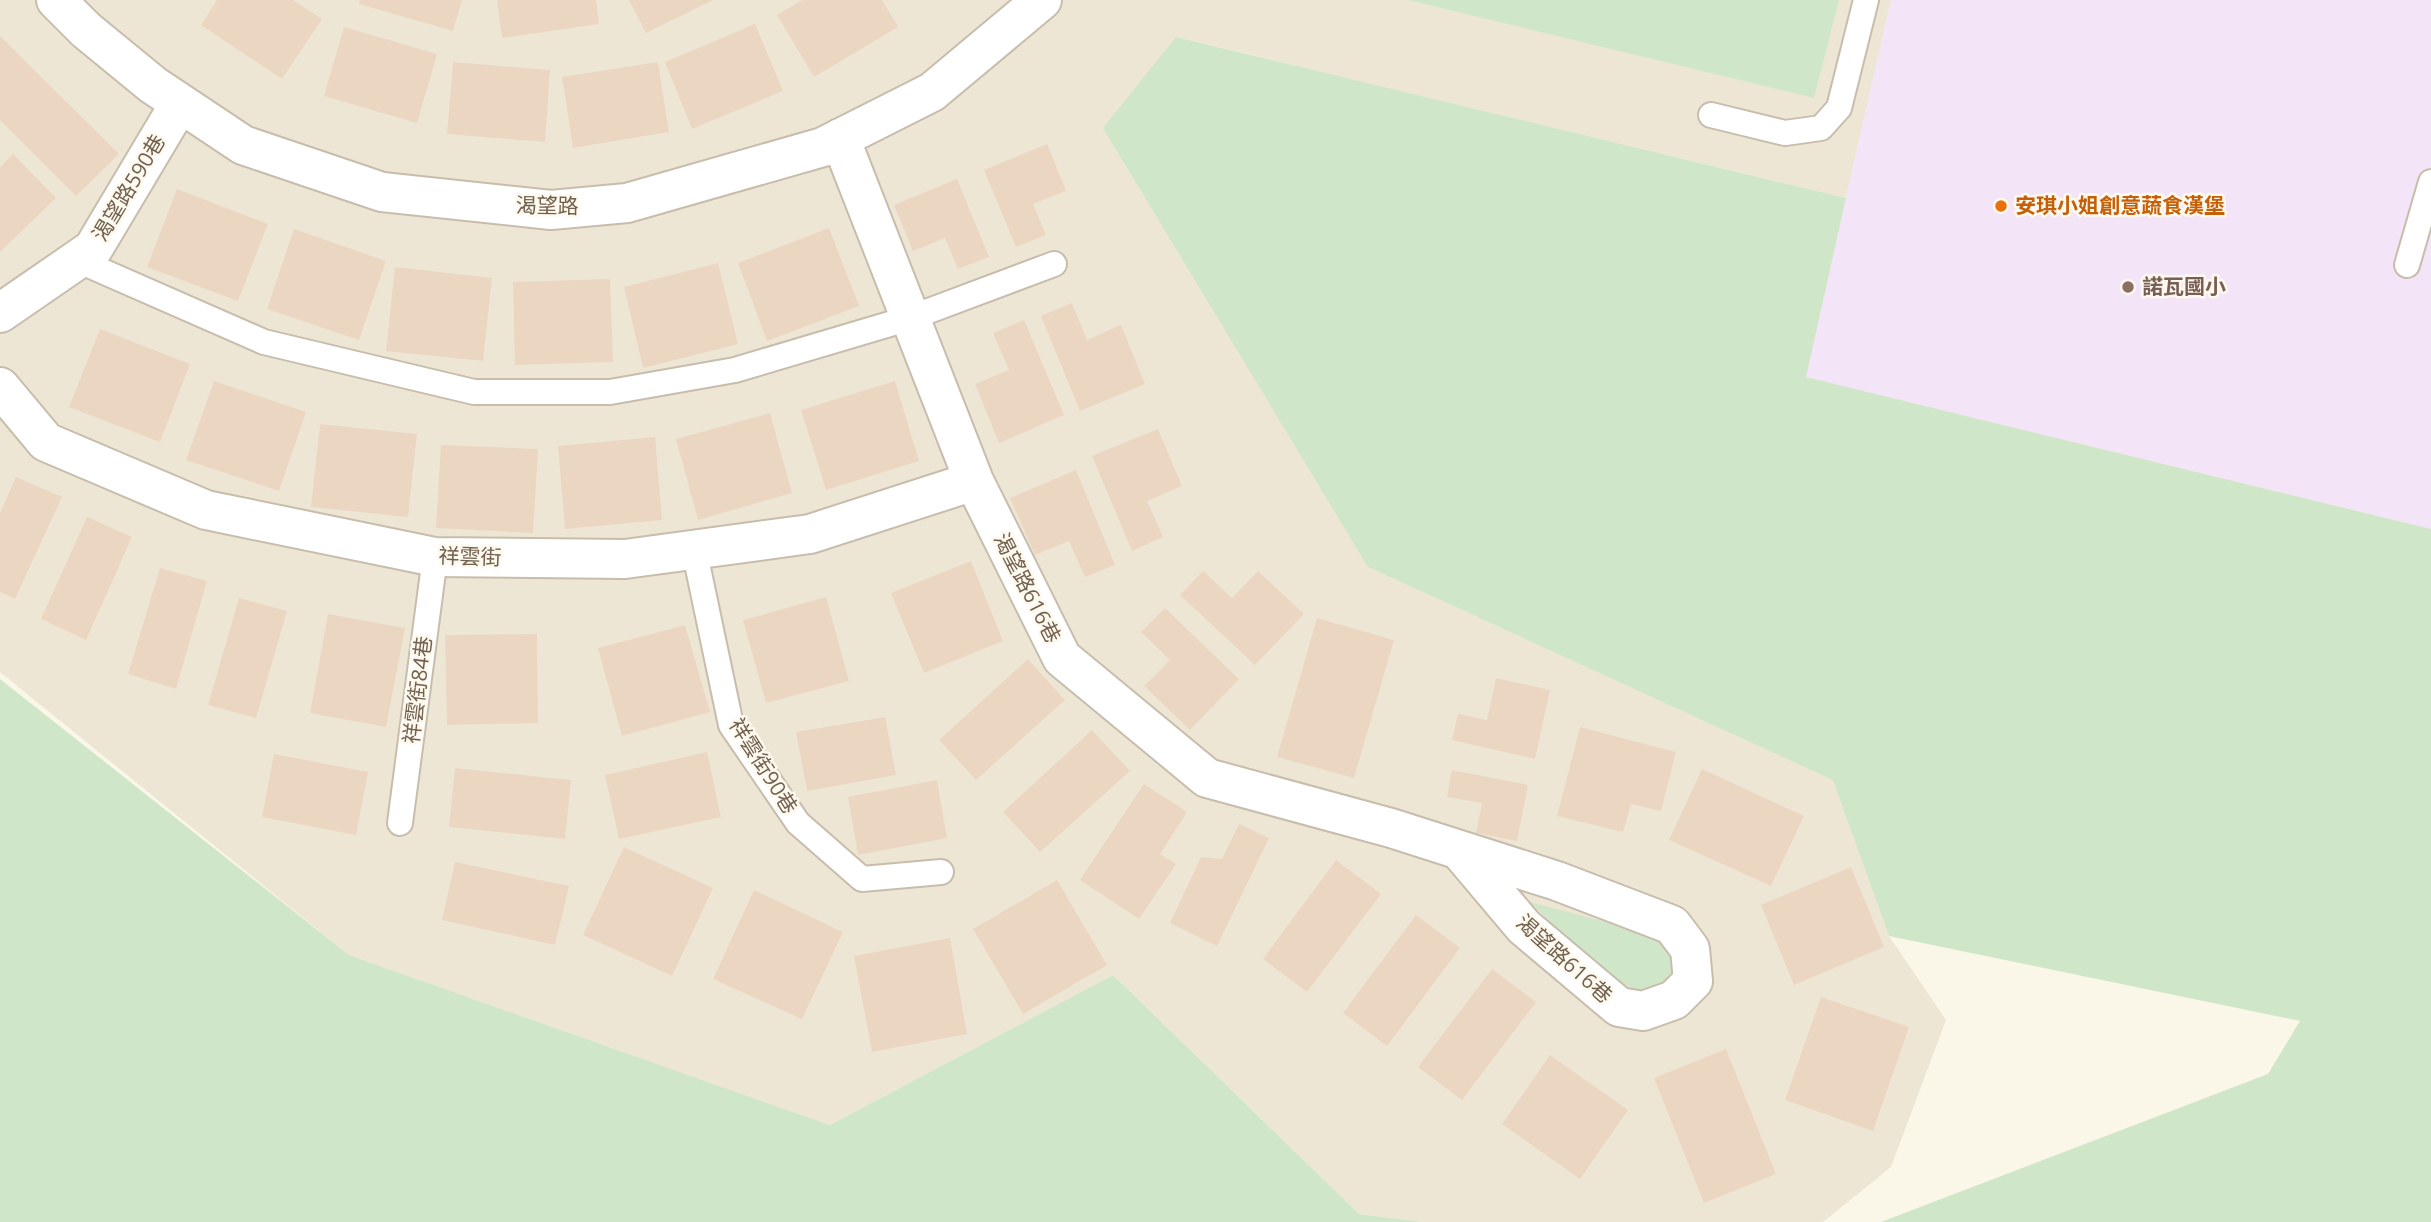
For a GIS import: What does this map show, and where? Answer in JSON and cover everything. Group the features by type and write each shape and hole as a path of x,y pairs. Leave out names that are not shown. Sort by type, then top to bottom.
{"street":[{"name":"渴望路","path":"56,0 86,30 153,85 243,145 382,192 551,210 627,203 823,147 932,92 1042,0"},
{"name":"渴望路590巷","path":"0,313 93,249 180,103"},
{"name":"渴望路616巷","path":"840,138 974,481 1062,658 1207,778 1391,828 1557,881 1672,925 1690,948 1693,981 1674,1000 1643,1011 1619,1007 1524,927 1459,850"},
{"name":"祥雲街","path":"0,387 47,442 206,510 435,557 625,559 810,534 974,481"}],"lane":[{"path":"1711,115 1785,133 1821,128 1839,108 1866,0"},
{"path":"2407,265 2431,182"},
{"path":"77,260 264,342 474,392 610,392 734,370 910,318 1054,264"},
{"name":"祥雲街90巷","path":"694,549 732,724 798,823 862,879 941,872"},
{"name":"祥雲街84巷","path":"400,822 435,557"}],"shaded area":[{"path":"0,0 1891,0 1846,198 1177,37 1368,567 1834,780 1889,936 1946,1020 1891,1167 1823,1222 1423,1222 1359,1214 1113,975 830,1125 349,955 0,672"},
{"name":"諾瓦國小","path":"1891,0 2431,0 2431,529 1805,377"}],"green space":[{"path":"1408,0 1839,0 1814,98"},
{"path":"1176,37 1846,198 1806,377 2431,529 2431,1222 1881,1222 2268,1074 2300,1021 1889,936 1833,780 1368,567 1103,128"},
{"path":"0,679 349,955 830,1125 1113,975 1359,1214 1423,1222 0,1222"},
{"path":"1530,902 1659,936 1677,965 1666,987 1641,992 1606,976"}],"building":[{"path":"217,0 293,0 322,19 282,79 201,25"},
{"path":"360,0 462,0 453,31 359,4"},
{"path":"497,0 596,0 599,24 502,38"},
{"path":"629,0 713,0 646,33"},
{"path":"802,0 882,0 898,27 814,77 777,15"},
{"path":"755,24 783,91 692,129 665,62"},
{"path":"344,27 437,54 417,123 324,96"},
{"path":"0,36 119,154 76,196 0,120"},
{"path":"453,62 550,70 545,142 447,134"},
{"path":"658,62 669,132 573,148 562,77"},
{"path":"1047,144 1066,191 1033,204 1046,235 1016,247 984,170"},
{"path":"13,154 56,198 0,252 0,167"},
{"path":"957,179 989,257 958,269 945,238 913,251 894,205"},
{"path":"177,189 268,224 238,301 147,267"},
{"path":"829,228 859,306 767,341 738,263"},
{"path":"294,229 386,261 359,340 267,309"},
{"path":"718,263 738,344 643,368 624,287"},
{"path":"395,267 492,278 483,361 386,351"},
{"path":"610,279 613,362 515,365 513,282"},
{"path":"1072,303 1087,340 1121,325 1145,384 1080,411 1041,316"},
{"path":"1024,320 1064,415 999,443 975,384 1009,370 993,333"},
{"path":"100,329 190,364 160,442 69,407"},
{"path":"214,381 306,412 279,491 186,460"},
{"path":"895,381 919,461 826,490 801,410"},
{"path":"770,413 792,493 698,520 676,439"},
{"path":"320,424 417,434 408,517 311,507"},
{"path":"1158,429 1182,486 1147,501 1163,537 1132,551 1092,456"},
{"path":"655,437 662,520 565,529 558,446"},
{"path":"441,445 538,449 533,533 436,528"},
{"path":"1076,470 1115,565 1085,577 1069,541 1035,555 1010,498"},
{"path":"16,477 62,497 15,599 0,592 0,513"},
{"path":"87,517 132,537 86,640 41,619"},
{"path":"971,561 1003,641 924,673 891,593"},
{"path":"160,568 207,581 176,689 128,674"},
{"path":"1203,571 1232,598 1258,571 1304,614 1255,665 1180,595"},
{"path":"826,597 849,681 766,703 743,620"},
{"path":"239,598 287,611 256,718 208,705"},
{"path":"1165,608 1239,679 1190,730 1144,686 1170,660 1141,632"},
{"path":"328,614 405,628 386,727 310,713"},
{"path":"1317,618 1394,640 1354,778 1277,757"},
{"path":"685,625 710,712 622,736 598,648"},
{"path":"537,634 538,723 447,725 445,635"},
{"path":"1028,659 1065,700 976,780 939,740"},
{"path":"1496,678 1550,690 1535,759 1452,740 1458,714 1487,720"},
{"path":"885,717 896,775 807,791 796,732"},
{"path":"1580,727 1676,752 1661,811 1631,804 1623,832 1557,816"},
{"path":"1092,730 1130,771 1040,852 1003,812"},
{"path":"707,752 721,817 619,839 605,775"},
{"path":"274,754 368,772 356,835 262,817"},
{"path":"455,768 571,780 565,839 449,827"},
{"path":"1702,769 1804,816 1771,886 1669,840"},
{"path":"1452,770 1528,785 1517,841 1476,833 1482,803 1447,797"},
{"path":"937,780 947,838 858,855 848,797"},
{"path":"1144,784 1187,812 1160,854 1176,864 1139,919 1080,880"},
{"path":"1239,824 1269,838 1217,946 1170,923 1201,857 1222,859"},
{"path":"624,847 713,888 672,976 583,935"},
{"path":"1336,860 1381,894 1307,992 1263,959"},
{"path":"455,862 569,886 555,945 442,920"},
{"path":"1851,867 1884,947 1794,985 1761,905"},
{"path":"1057,880 1107,965 1023,1014 973,929"},
{"path":"754,890 843,932 802,1019 713,979"},
{"path":"1416,915 1460,948 1387,1046 1343,1013"},
{"path":"950,938 967,1034 872,1052 854,956"},
{"path":"1492,969 1536,1002 1462,1100 1418,1067"},
{"path":"1821,997 1909,1027 1873,1131 1785,1100"},
{"path":"1726,1049 1776,1174 1704,1203 1654,1078"},
{"path":"1550,1055 1628,1110 1580,1179 1502,1124"}],"place":[{"name":"安琪小姐創意蔬食漢堡","path":"2001,206"},
{"name":"諾瓦國小","path":"2128,287"}]}
